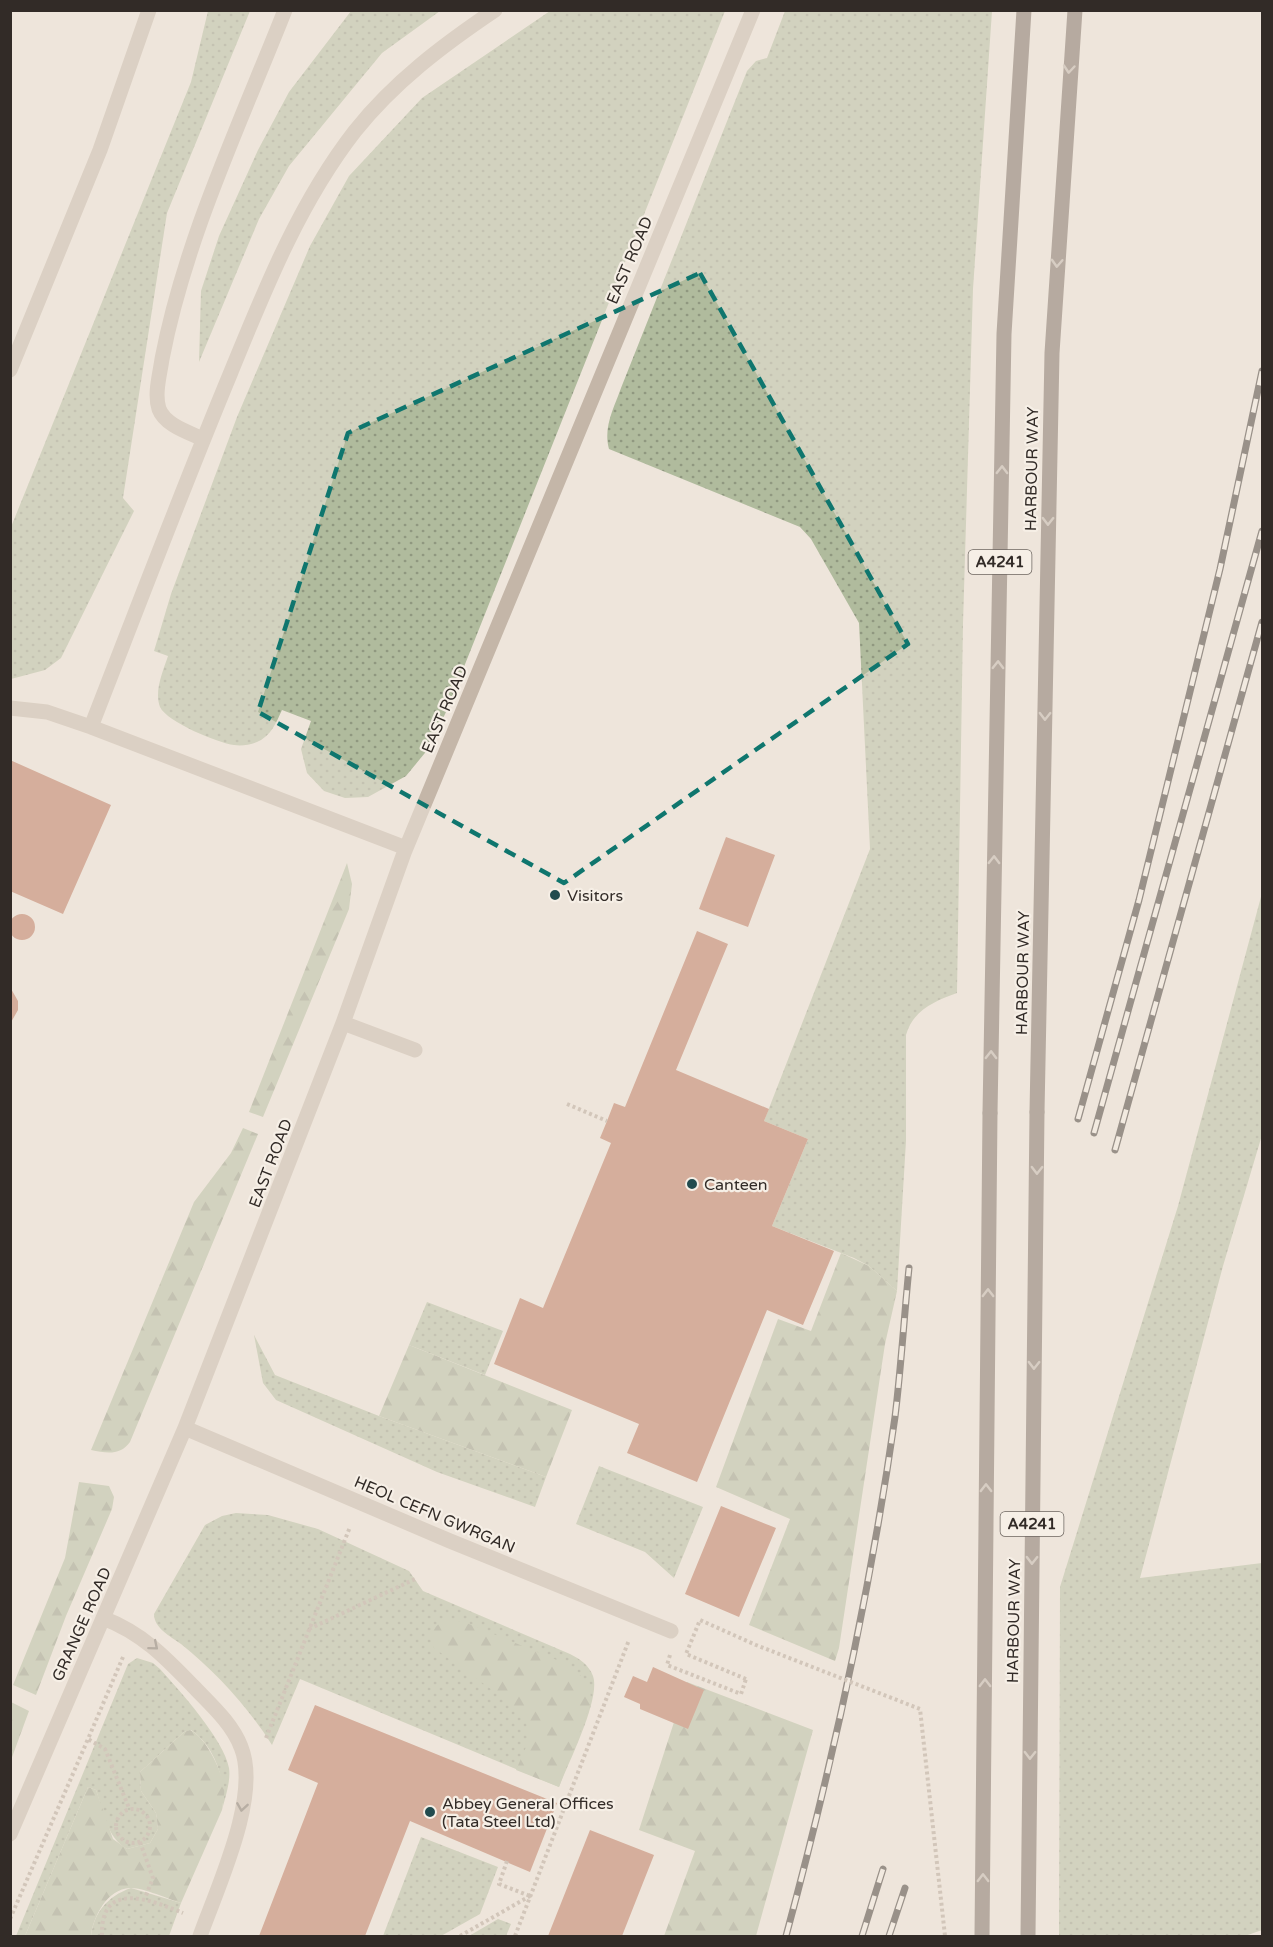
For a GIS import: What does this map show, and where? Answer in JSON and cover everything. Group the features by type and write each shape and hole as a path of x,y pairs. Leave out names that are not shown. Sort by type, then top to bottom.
{"main road":[{"name":"HARBOUR WAY","path":"982,1936 990,1113 1004,334 1024,10"},
{"name":"HARBOUR WAY","path":"1028,1936 1037,1112 1052,353 1075,10"}],"lane":[{"path":"10,370 100,150 149,10"},
{"path":"203,439 167,420 158,407 158,382 167,333 199,229 285,10"},
{"path":"91,727 203,439 266,286 301,217 336,157 370,113 425,61 495,10"},
{"name":"EAST ROAD","path":"185,1428 343,1023 406,848 753,10"},
{"path":"10,708 47,712 91,727 406,848"},
{"path":"343,1023 415,1050"},
{"name":"HEOL CEFN GWRGAN","path":"185,1428 671,1631"},
{"name":"GRANGE ROAD","path":"10,1834 185,1428"},
{"path":"103,1618 134,1631 157,1648 223,1718 241,1745 247,1779 239,1827 200,1936"}],"path":[{"path":"567,1104 607,1121"},
{"path":"245,1760 264,1742 360,1502"},
{"path":"309,1629 415,1579"},
{"path":"515,1936 638,1618"},
{"path":"671,1631 678,1634 667,1665 741,1694 746,1679 686,1654 700,1620 920,1709 945,1936"},
{"path":"10,1919 134,1631"},
{"path":"88,1739 105,1749 129,1808"},
{"path":"129,1808 141,1809 149,1818 149,1834 140,1842 129,1843 119,1837 117,1831 117,1820 129,1808"},
{"path":"140,1842 153,1878 145,1898"},
{"path":"507,1861 499,1884 530,1896"},
{"path":"460,1936 530,1896"},
{"path":"102,1936 103,1919 115,1903 127,1897 145,1898 178,1911"}],"highlighted area":[{"path":"700,273 908,644 564,883 258,712 348,433"}],"green space":[{"path":"208,11 250,11 167,213 123,498 134,511 61,658 45,670 11,679 11,527 191,82"},
{"path":"351,11 440,11 382,53 289,166 259,219 199,362 201,291 219,236 258,150 289,92"},
{"path":"550,11 725,11 446,712 429,748 406,776 368,797 345,798 324,791 307,773 301,749 311,721 282,710 272,729 262,739 248,745 234,745 205,736 172,719 160,707 158,701 160,681 168,656 154,651 171,594 237,417 310,246 349,176 422,98"},
{"path":"785,11 992,11 973,289 963,624 957,993 933,1003 919,1013 909,1026 906,1035 906,1141 897,1291 869,1266 854,1258 772,1226 808,1139 764,1121 870,849 859,623 811,539 800,527 609,449 607,433 615,403 747,71 756,61 767,58"},
{"path":"347,863 352,884 349,909 263,1117 249,1112"},
{"path":"1262,893 1262,1135 1223,1266 1140,1578 1262,1563 1262,1930 1245,1936 1059,1936 1060,1587 1178,1206"},
{"path":"243,1128 258,1134 130,1442 122,1450 107,1452 91,1450 194,1202 231,1153"},
{"path":"841,1253 869,1266 897,1291 885,1344 839,1648 835,1661 749,1625 790,1519 716,1487 778,1319 811,1331"},
{"path":"427,1302 503,1331 485,1375 409,1345"},
{"path":"254,1335 275,1375 546,1477 535,1507 437,1472 276,1400 263,1383"},
{"path":"409,1345 572,1410 546,1477 379,1416"},
{"path":"599,1466 703,1507 674,1578 645,1552 576,1524"},
{"path":"79,1482 109,1486 114,1497 112,1509 66,1616 36,1695 13,1685 65,1558"},
{"path":"236,1513 268,1515 318,1529 409,1571 423,1591 570,1654 584,1663 593,1676 592,1700 559,1787 300,1679 272,1745 231,1691 194,1655 163,1631 154,1614 205,1525 222,1516"},
{"path":"447,1620 464,1622 569,1665 590,1684 591,1702 559,1787 516,1770 530,1738 526,1722 509,1702 434,1648 432,1639 434,1631 439,1624"},
{"path":"137,1658 153,1663 160,1669 200,1716 219,1744 229,1768 222,1810 223,1788 213,1755 207,1745 191,1730 184,1732 140,1772 141,1791 156,1813 158,1829 150,1843 127,1849 120,1844 110,1831 96,1790 88,1787 25,1936 16,1936 128,1664"},
{"path":"687,1682 813,1730 756,1936 664,1936 695,1851 639,1830"},
{"path":"11,1702 29,1711 11,1760"},
{"path":"190,1730 202,1739 212,1755 222,1779 224,1792 222,1810 181,1903 141,1889 130,1888 114,1893 103,1905 91,1936 25,1936 88,1787 96,1790 113,1839 127,1849 150,1843 158,1829 156,1813 141,1791 140,1772 184,1732"},
{"path":"421,1837 498,1867 480,1914 441,1936 383,1936"},
{"path":"131,1888 181,1903 169,1936 91,1936 99,1912 109,1900"},
{"path":"498,1919 511,1924 506,1936 469,1936"}],"building":[{"path":"10,760 111,805 63,914 10,891"},
{"path":"726,837 775,855 748,927 699,909"},
{"path":"22,914 31,918 35,927 31,936 22,940 13,936 9,927 13,918"},
{"name":"Canteen","path":"697,931 728,944 676,1070 769,1109 764,1121 808,1139 772,1226 834,1251 803,1325 767,1310 697,1482 627,1453 639,1424 494,1364 520,1298 543,1308 611,1143 600,1138 614,1103 625,1107"},
{"path":"10,987 18,1001 18,1010 10,1024"},
{"path":"721,1506 776,1528 739,1617 685,1594"},
{"path":"653,1667 704,1690 688,1729 640,1709 640,1704 624,1697 633,1676 647,1682"},
{"name":"Abbey General Offices (Tata Steel Ltd)","path":"315,1705 557,1803 530,1872 410,1821 365,1936 259,1936 318,1783 288,1770"},
{"path":"590,1830 654,1855 622,1936 548,1936"}],"railway":[{"path":"1078,1119 1139,900 1220,569 1262,371"},
{"path":"1094,1133 1262,531"},
{"path":"1115,1150 1262,622"},
{"path":"786,1936 819,1808 862,1614 895,1417 909,1268"},
{"path":"862,1936 883,1869"},
{"path":"889,1936 905,1888"}],"place":[{"name":"Visitors","path":"555,895"},
{"name":"Canteen","path":"692,1184"},
{"name":"Abbey General Offices (Tata Steel Ltd)","path":"430,1812"}]}
